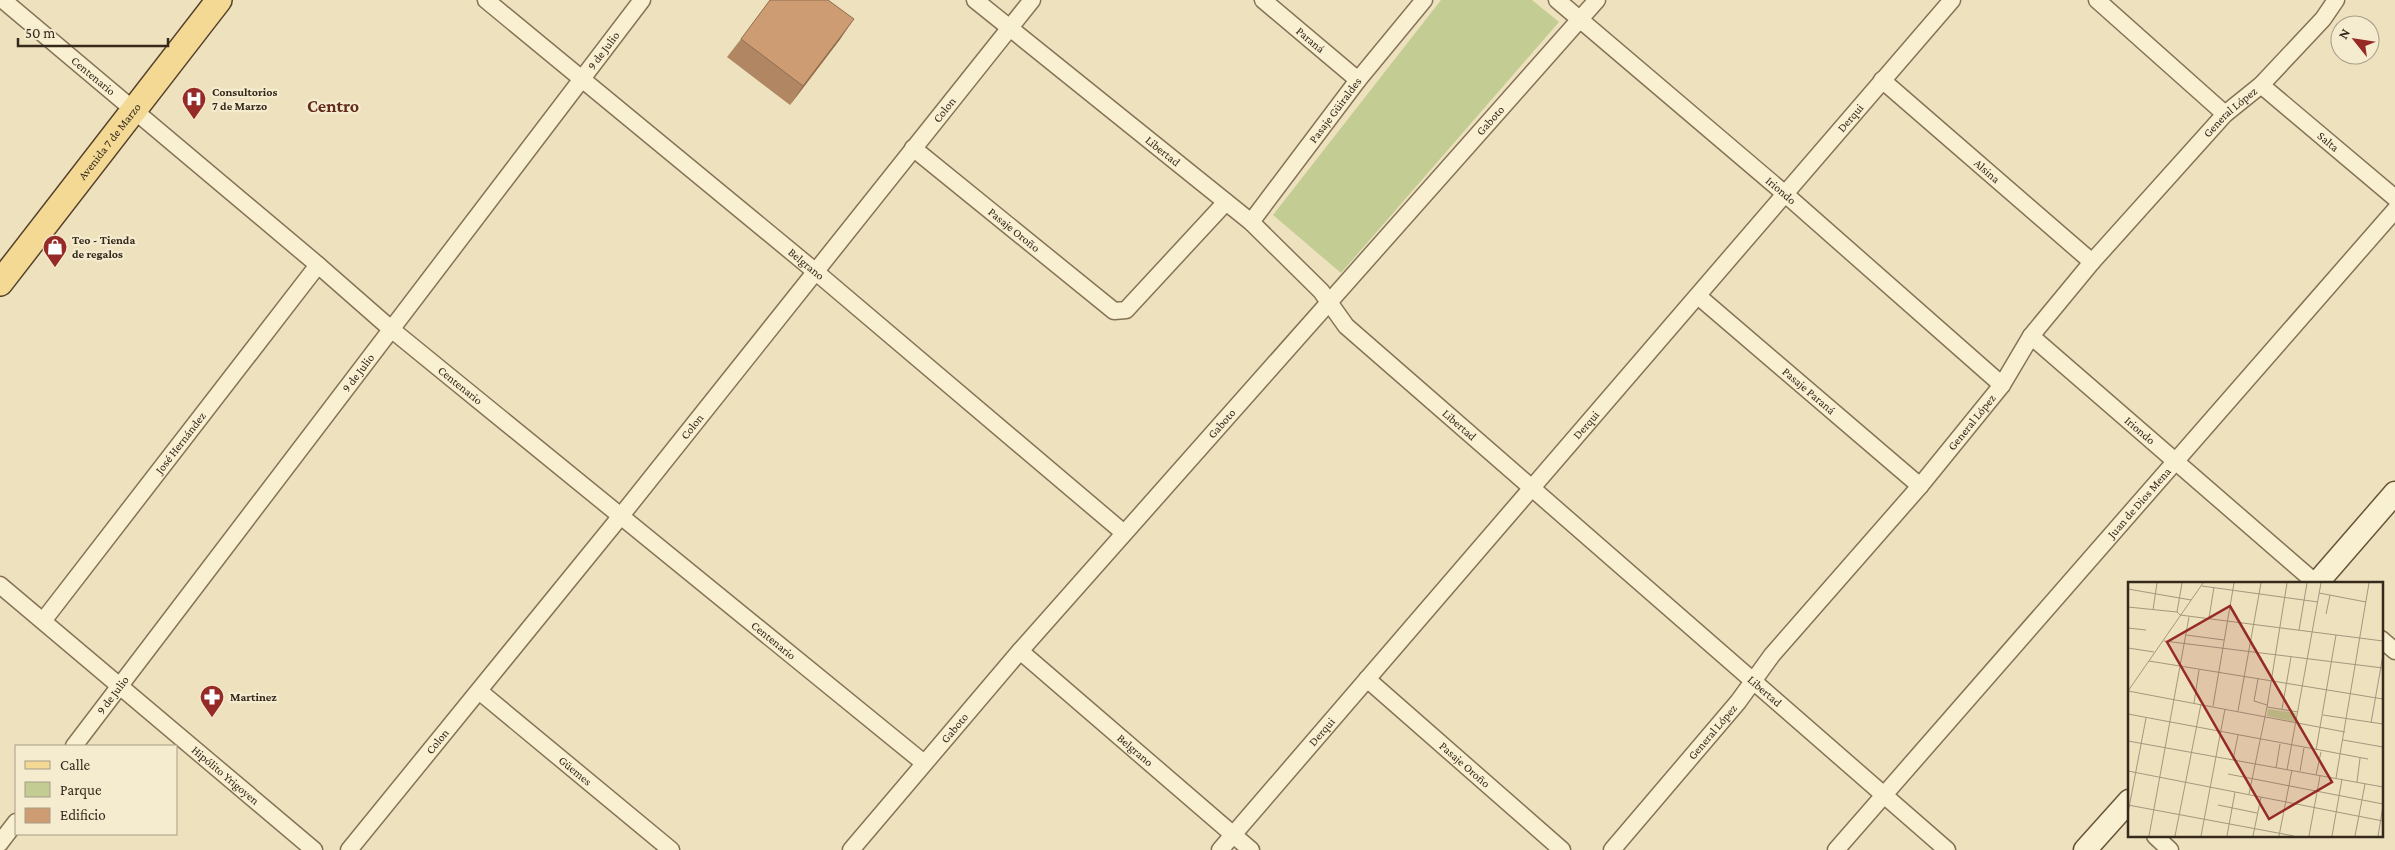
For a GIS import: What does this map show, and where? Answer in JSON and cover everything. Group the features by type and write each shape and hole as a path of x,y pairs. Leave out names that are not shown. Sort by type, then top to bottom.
{"main road":[{"name":"Avenida 7 de Marzo","path":"0,283 219,0"}],"street":[{"name":"Centenario","path":"3,0 318,265 391,329 924,763"},
{"name":"Belgrano","path":"486,0 816,272 1124,534"},
{"name":"9 de Julio","path":"75,745 642,0"},
{"name":"Libertad","path":"975,0 1251,222 1321,291 1346,326 1947,850"},
{"name":"Colon","path":"349,850 620,517 1032,0"},
{"name":"Paraná","path":"1263,0 1358,80"},
{"name":"Pasaje Güiraldes","path":"1251,222 1358,80 1424,0"},
{"name":"Iriondo","path":"1557,0 1784,193 2002,385"},
{"name":"Gaboto","path":"851,850 1020,651 1597,0"},
{"name":"Derqui","path":"1220,850 1952,0"},
{"path":"2097,0 2225,114"},
{"name":"General López","path":"1612,850 1738,702 1772,655 1920,486 2002,385 2031,336 2092,262 2225,114 2261,85 2323,19 2336,0"},
{"name":"Alsina","path":"1882,80 2092,262"},
{"name":"Salta","path":"2261,85 2395,198"},
{"name":"Pasaje Oroño","path":"913,148 1114,311 1126,310 1226,202"},
{"name":"Juan de Dios Mena","path":"1836,850 2395,210"},
{"name":"José Hernández","path":"43,621 318,265"},
{"name":"Pasaje Paraná","path":"1698,296 1920,486"},
{"name":"Iriondo","path":"2031,336 2315,582"},
{"path":"2319,582 2395,494"},
{"name":"Hipólito Yrigoyen","path":"0,585 314,850"},
{"path":"2382,640 2395,651"},
{"name":"Belgrano","path":"1020,651 1251,850"},
{"name":"Pasaje Oroño","path":"1367,679 1562,850"},
{"name":"Güemes","path":"479,691 671,850"},
{"path":"2085,850 2127,807"},
{"path":"0,843 15,823"},
{"path":"2157,838 2170,850"}],"green space":[{"path":"1441,0 1532,0 1559,22 1341,273 1273,215"}],"building":[{"path":"770,0 828,0 854,19 803,86 741,39"}],"place":[{"name":"Consultorios 7 de Marzo","path":"194,120"},
{"name":"Teo - Tienda de regalos","path":"55,268"},
{"name":"Martinez","path":"212,718"}],"district":[{"name":"Centro","path":"333,106"}]}
